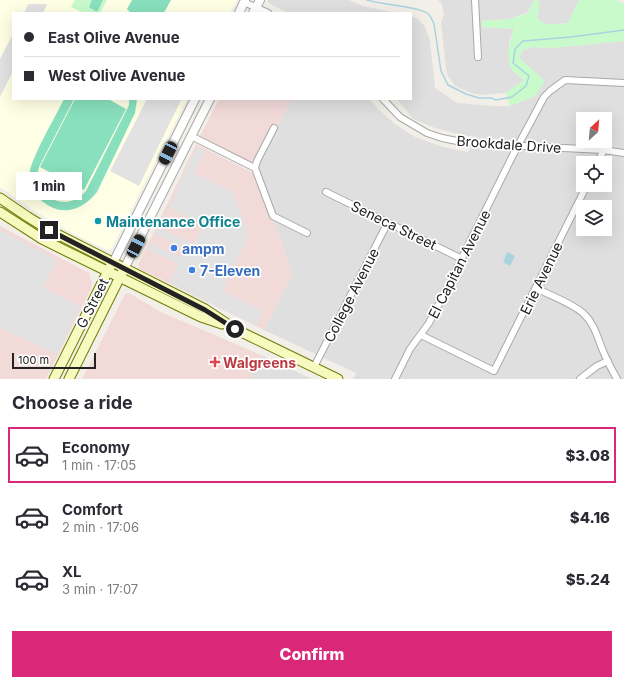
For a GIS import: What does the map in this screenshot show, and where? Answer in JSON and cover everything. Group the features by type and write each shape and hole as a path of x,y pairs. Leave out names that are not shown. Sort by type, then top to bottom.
{"main road":[{"path":"0,198 56,234 205,310 235,329"},
{"path":"0,207 3,207 20,217 28,217"},
{"path":"0,212 42,239 120,278 201,317 235,329 338,379"},
{"name":"G Street","path":"54,379 112,263"},
{"name":"G Street","path":"69,379 124,268"}],"street":[{"path":"475,0 478,57"},
{"path":"240,12 245,1 266,12"},
{"name":"El Capitan Avenue","path":"395,379 410,349 429,323 518,145 544,97 565,80 624,83"},
{"name":"G Street","path":"112,263 194,100"},
{"name":"G Street","path":"124,268 209,100"},
{"name":"Brookdale Drive","path":"384,100 400,117 427,133 442,138 457,141 604,150 624,153"},
{"path":"274,128 255,168 273,216 307,233"},
{"path":"179,130 255,168"},
{"path":"601,156 604,150"},
{"name":"Seneca Street","path":"326,192 462,259"},
{"name":"Erie Avenue","path":"421,335 494,371 584,192"},
{"name":"College Avenue","path":"314,367 388,222"},
{"path":"536,288 582,312 598,336 608,362 617,379"},
{"path":"580,379 597,366 608,362"}],"shaded area":[{"path":"0,0 237,0 231,12 12,12 12,100 186,100 112,248 107,250 74,234 36,212 0,187"},
{"path":"268,0 349,0 363,6 391,12 287,12 268,2"},
{"path":"438,0 534,0 528,12 510,19 482,21 482,27 514,29 509,42 513,71 524,80 506,93 481,95 471,93 455,86 448,76 446,69 441,22 444,15 442,4"},
{"path":"536,0 579,0 568,23 547,25 541,23 537,18 540,2"},
{"path":"28,4 47,4 43,12 24,12"},
{"path":"412,16 417,18 424,25 430,40 435,88 457,103 510,106 535,96 542,79 520,59 520,55 523,50 533,47 551,48 624,41 624,379 353,379 356,373 264,330 292,274 277,230 255,174 257,165 291,100 370,100 395,124 415,137 443,147 468,152 476,137 461,135 435,128 413,119 398,100 412,100"},
{"path":"12,36 12,73 0,97 0,59"},
{"path":"146,100 181,100 139,186 110,171"},
{"path":"218,100 291,100 257,165 200,136"},
{"path":"196,144 255,174 277,230 292,274 264,330 140,269 138,265"},
{"path":"197,147 205,151 194,173 233,192 249,235 223,291 263,311 256,326 169,283 178,264 148,249 151,243 182,258 187,249 155,234 158,227 194,244 204,225 169,208 172,201 174,202 174,195"},
{"path":"0,226 89,273 92,282 91,289 46,379 0,379"},
{"path":"0,230 57,260 43,288 81,307 57,354 0,328"},
{"path":"129,293 161,312 261,355 250,379 82,379 125,294"},
{"path":"261,355 312,379 250,379"}],"green space":[{"path":"75,0 107,0 101,12 82,12 71,7"},
{"path":"92,0 103,0 97,12 89,7"},
{"path":"132,0 171,0 164,12 130,12 127,9"},
{"path":"534,0 540,2 537,18 544,23 551,24 568,23 579,0 616,0 624,4 624,41 551,48 533,47 523,50 520,55 520,59 543,79 544,83 535,96 510,106 506,93 524,80 514,72 509,62 509,50 514,29 482,27 482,21 510,19 528,13"},
{"path":"63,100 73,100 39,167 38,177 39,185 50,198 60,202 76,199 86,191 129,105 129,100 137,100 135,113 97,192 85,204 71,210 64,210 49,206 39,199 31,187 29,180 33,160"},
{"path":"74,100 110,100 126,109 84,190 40,167"}],"water":[{"path":"507,252 515,256 510,266 503,262"}],"waterway":[{"path":"367,0 416,9 427,13 434,24 441,71 448,85 466,94 479,98 491,98 496,100 512,97 526,86 529,76 513,63 515,49 523,41 571,37 624,30"}],"place":[{"name":"Maintenance Office","path":"98,221"},
{"name":"ampm","path":"174,248"},
{"name":"7-Eleven","path":"192,270"},
{"name":"Walgreens","path":"215,362"}],"route":[{"path":"49,230 205,310 235,329"}]}
